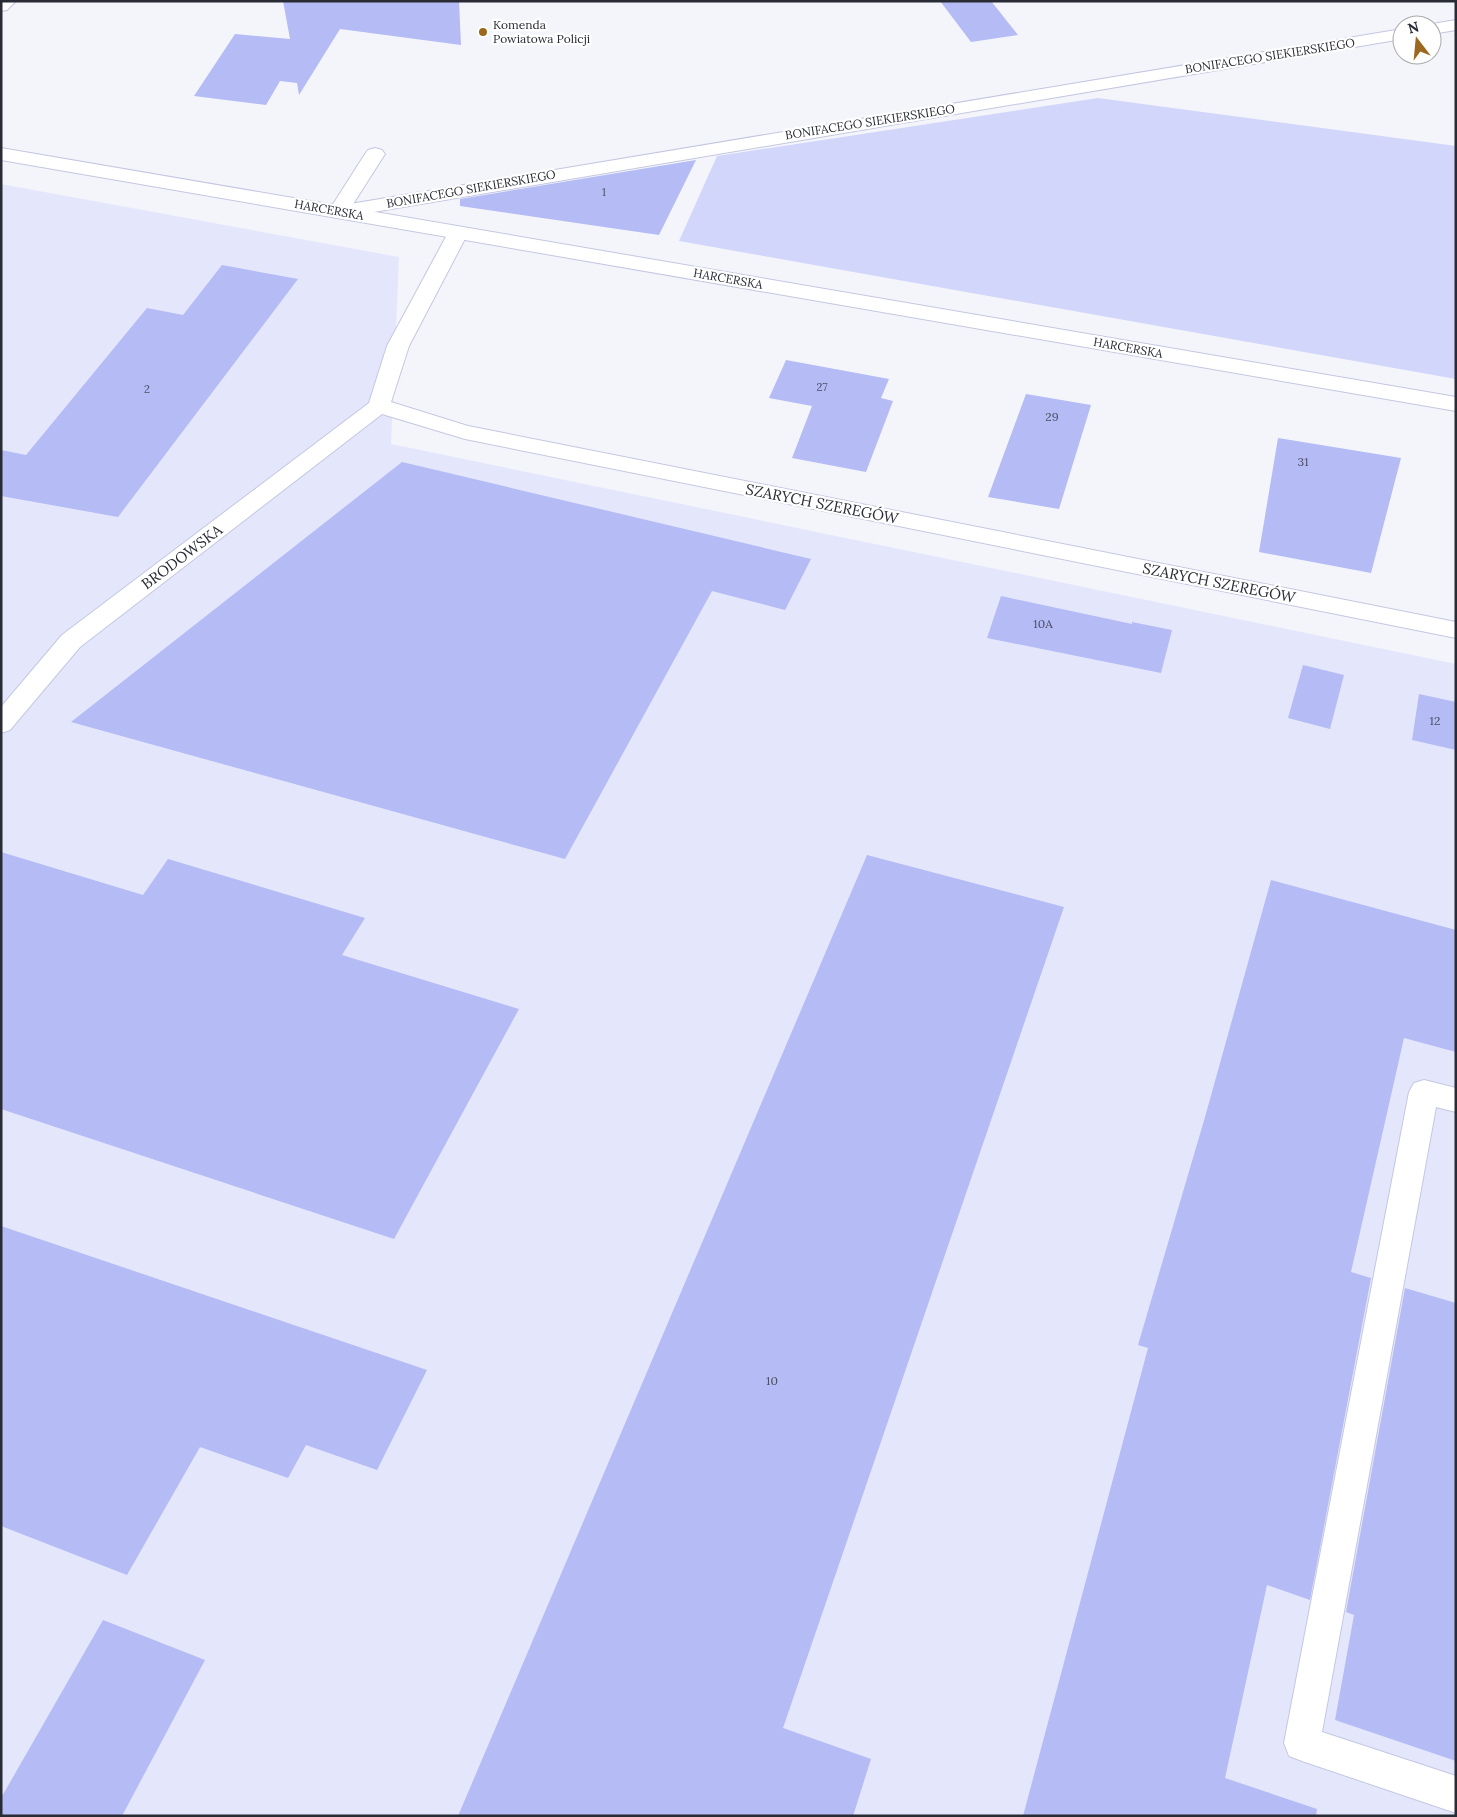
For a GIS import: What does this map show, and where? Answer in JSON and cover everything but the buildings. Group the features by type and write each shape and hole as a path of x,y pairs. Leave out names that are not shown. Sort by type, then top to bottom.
{"street":[{"path":"1,6 7,1"},
{"path":"1442,27 1456,25"},
{"name":"BONIFACEGO SIEKIERSKIEGO","path":"338,212 1392,36"},
{"name":"HARCERSKA","path":"1,154 1456,404"},
{"path":"338,212 375,154"},
{"path":"379,406 398,346 458,233"},
{"name":"SZARYCH SZEREGÓW","path":"379,406 466,432 1456,630"},
{"name":"BRODOWSKA","path":"1,724 71,641 379,406"},
{"path":"1456,1100 1424,1092 1302,1743 1456,1795"}],"shaded area":[{"path":"1098,98 1456,146 1456,379 679,241 717,156"},
{"path":"1,184 399,257 391,444 1456,664 1456,1816 1,1816"}],"place":[{"name":"Komenda Powiatowa Policji","path":"483,32"}]}
